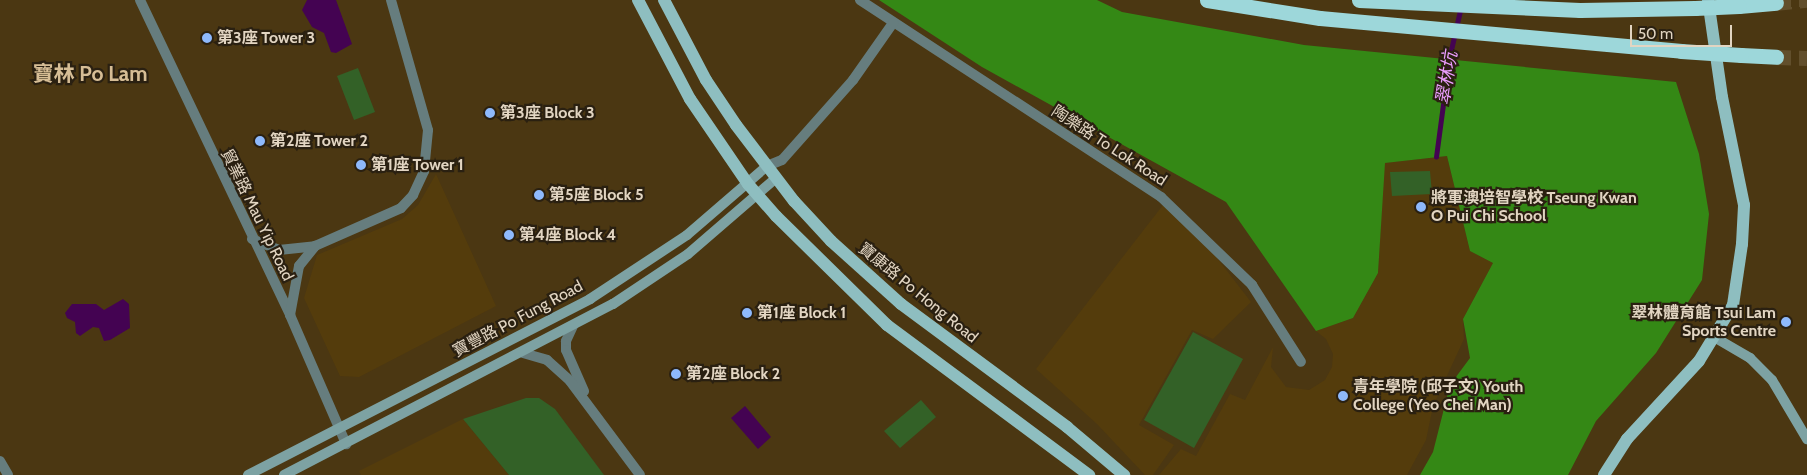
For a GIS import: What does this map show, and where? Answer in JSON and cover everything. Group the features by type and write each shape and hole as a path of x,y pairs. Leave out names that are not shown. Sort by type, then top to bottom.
{"highway":[{"path":"1206,0 1281,13 1776,57"},
{"path":"1359,0 1580,10 1739,6 1776,3"}],"main road":[{"path":"638,0 685,91 758,196 888,325 1089,475"},
{"name":"寶康路 Po Hong Road","path":"664,0 706,80 776,178 831,241 886,292 1067,427 1124,475"},
{"path":"1604,475 1627,439 1699,361 1732,305 1744,225 1741,186 1722,97 1708,0"}],"street":[{"path":"252,239 279,250 315,246 401,208 413,195 424,171 428,130 391,0"},
{"name":"陶樂路 To Lok Road","path":"860,0 1161,197 1252,285 1302,362"},
{"name":"貿業路 Mau Yip Road","path":"142,3 252,239 290,315 346,444"},
{"name":"寶豐路 Po Fung Road","path":"284,475 523,353 621,300 688,254 758,196 776,178 782,160 853,80 893,23"},
{"name":"寶豐路 Po Fung Road","path":"248,475 606,290 687,235 767,166 782,160"},
{"path":"290,315 299,266 315,246"},
{"path":"573,326 566,341 566,350 596,414"},
{"path":"1714,337 1750,358 1772,380 1807,439"},
{"path":"523,353 554,365 596,414 640,475"},
{"path":"0,461 8,475"}],"shaded area":[{"path":"307,0 336,0 352,44 336,53 331,52 324,33 312,27 302,10"},
{"path":"1447,156 1470,251 1493,263 1463,319 1464,339 1433,406 1426,440 1407,475 1159,475 1181,449 1196,456 1230,394 1245,400 1273,347 1271,367 1286,387 1309,390 1325,380 1332,367 1333,354 1326,339 1316,331 1353,318 1378,273 1384,163"},
{"path":"436,174 496,306 359,377 340,376 304,298 317,255 402,219 418,205"},
{"path":"1163,205 1217,258 1251,302 1213,339 1192,330 1139,425 1174,445 1153,475 1145,475 1097,424 1036,369"},
{"path":"123,299 129,304 130,328 110,340 104,341 99,328 93,327 80,336 76,333 75,322 67,318 65,313 72,304 96,304 104,310"},
{"path":"745,406 771,437 758,449 731,418"},
{"path":"463,419 509,475 361,475 359,471"}],"green space":[{"path":"879,0 1097,0 1122,12 1304,45 1676,82 1699,154 1709,214 1702,280 1656,353 1596,421 1568,475 1420,475 1433,452 1450,385 1470,358 1463,319 1493,263 1470,251 1447,156 1385,163 1378,273 1353,318 1316,331 1226,202 982,67"},
{"path":"358,68 375,112 354,120 337,76"},
{"path":"1430,171 1432,194 1392,196 1390,172"},
{"path":"1193,332 1243,359 1194,448 1144,420"},
{"path":"526,398 539,398 555,409 604,475 509,475 463,419"},
{"path":"921,400 936,417 900,448 884,431"}],"waterway":[{"name":"翠林坑","path":"1436,157 1449,59 1461,6"}],"tunnel":[{"path":"1776,3 1807,0"},
{"path":"1776,57 1807,58"}],"place":[{"name":"第3座 Tower 3","path":"207,38"},
{"name":"第3座 Block 3","path":"490,113"},
{"name":"第2座 Tower 2","path":"260,141"},
{"name":"第1座 Tower 1","path":"361,165"},
{"name":"第5座 Block 5","path":"539,195"},
{"name":"將軍澳培智學校 Tseung Kwan O Pui Chi School","path":"1421,207"},
{"name":"第4座 Block 4","path":"509,235"},
{"name":"第1座 Block 1","path":"747,313"},
{"name":"翠林體育館 Tsui Lam Sports Centre","path":"1786,322"},
{"name":"第2座 Block 2","path":"676,374"},
{"name":"青年學院 (邱子文) Youth College (Yeo Chei Man)","path":"1343,396"}],"district":[{"name":"寶林 Po Lam","path":"90,74"}]}
